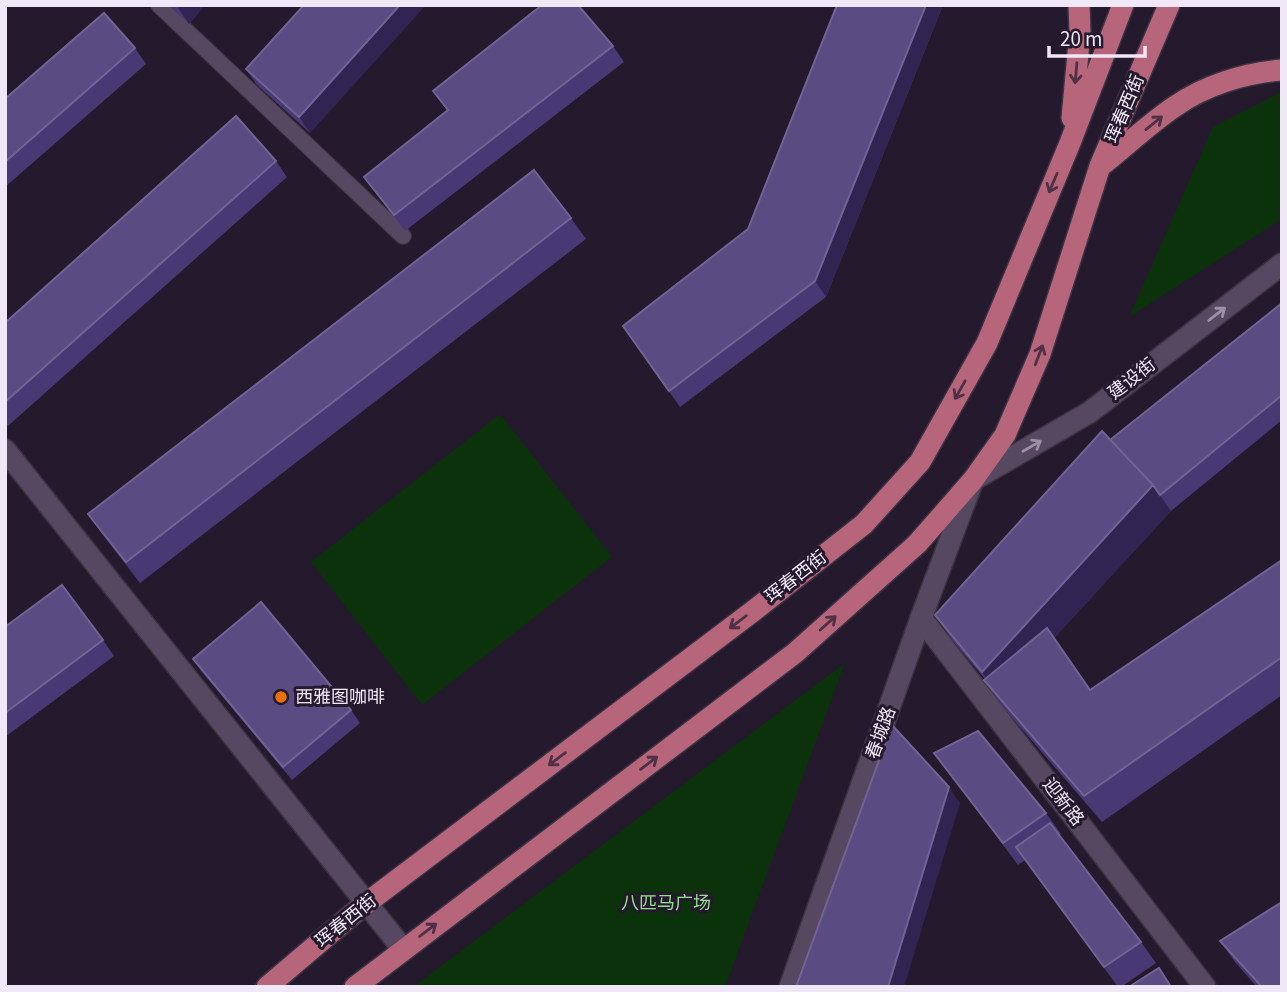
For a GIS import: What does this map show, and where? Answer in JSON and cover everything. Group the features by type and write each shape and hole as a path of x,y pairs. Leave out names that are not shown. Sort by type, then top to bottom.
{"main road":[{"path":"1070,143 1080,32 1079,5"},
{"name":"珲春西街","path":"267,987 366,904 864,524 920,462 986,343 1070,143 1123,5"},
{"name":"珲春西街","path":"355,987 794,653 917,544 973,480 1005,435 1040,354 1100,166 1168,5"},
{"path":"1100,166 1176,106 1216,85 1262,72 1282,70"}],"street":[{"name":"建设街","path":"973,480 1090,412 1282,264"},
{"path":"5,450 402,949"},
{"name":"春城路","path":"790,987 973,480"},
{"name":"迎新路","path":"921,618 1205,987"}],"lane":[{"path":"159,5 403,236"}],"green space":[{"path":"1282,91 1282,219 1129,317 1213,127"},
{"path":"500,414 612,557 422,705 311,562"},
{"name":"八匹马广场","path":"845,663 725,987 413,987"}],"building":[{"path":"304,5 400,5 299,117 246,69"},
{"path":"542,5 578,5 613,46 394,215 364,177 448,110 433,91"},
{"path":"837,5 926,5 815,281 669,391 623,326 748,229"},
{"path":"104,13 135,48 5,162 5,99"},
{"path":"236,116 276,161 5,402 5,323"},
{"path":"534,170 571,218 126,562 88,514"},
{"path":"1282,303 1282,395 1160,495 1110,440"},
{"path":"1102,431 1153,485 982,672 935,615"},
{"path":"1282,560 1282,657 1084,796 984,680 1047,628 1090,690"},
{"path":"62,585 103,640 5,713 5,627"},
{"name":"西雅图咖啡","path":"261,602 351,710 283,767 193,659"},
{"path":"892,725 949,787 888,987 796,987"},
{"path":"978,731 1046,813 1003,843 934,753"},
{"path":"1050,823 1141,942 1104,967 1016,847"},
{"path":"1282,902 1282,987 1262,987 1220,941"},
{"path":"1159,968 1171,987 1129,987"}],"place":[{"name":"西雅图咖啡","path":"281,697"}]}
